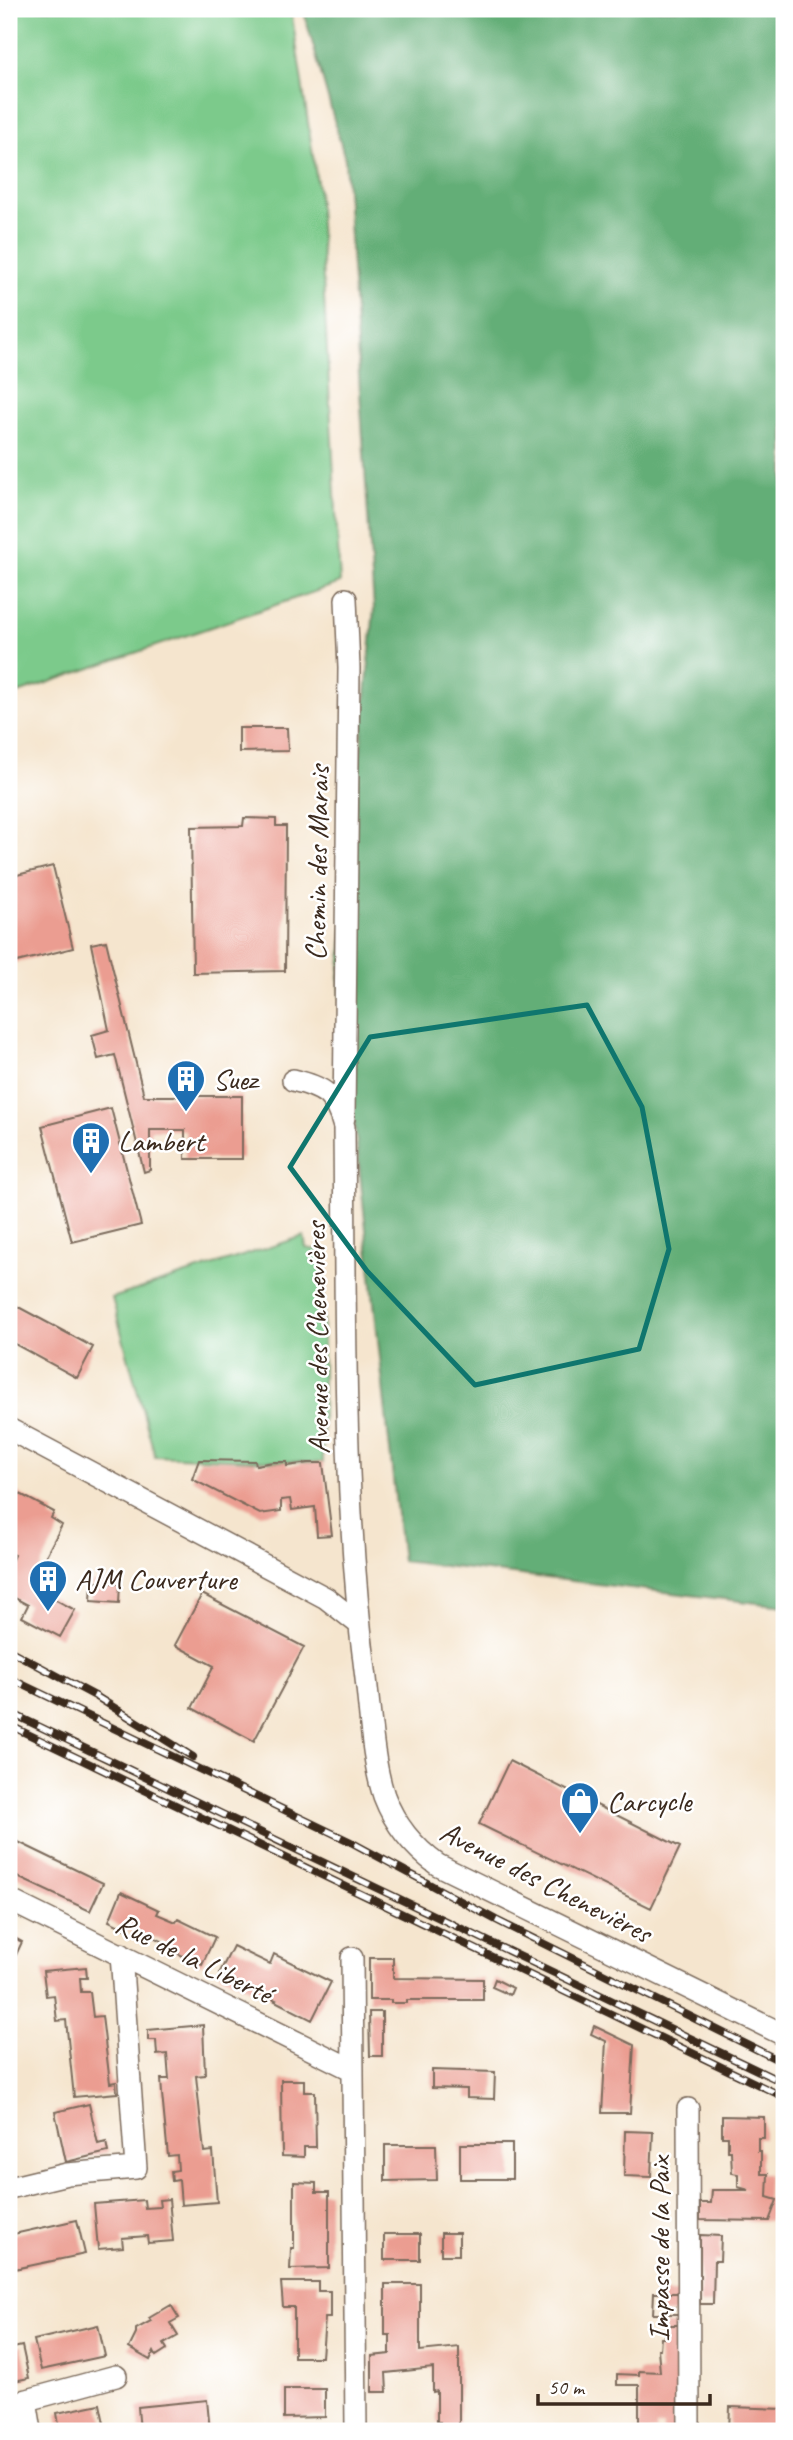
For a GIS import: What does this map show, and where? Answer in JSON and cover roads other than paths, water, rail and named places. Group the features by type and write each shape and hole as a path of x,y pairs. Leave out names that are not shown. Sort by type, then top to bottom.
{"street":[{"name":"Chemin des Marais","path":"344,1127 349,668 346,599"},
{"name":"Avenue des Chenevières","path":"293,1080 311,1084 329,1093 338,1105 344,1127 348,1482 359,1624 378,1772 384,1794 399,1826 422,1854 438,1866 784,2035"},
{"path":"9,1429 326,1598 359,1624"},
{"name":"Rue de la Liberté","path":"9,1900 353,2070"},
{"path":"9,2188 67,2175 136,2168 121,1954"},
{"path":"352,1958 356,2431"},
{"name":"Impasse de la Paix","path":"688,2109 689,2431"},
{"path":"31,2431 18,2403 116,2376"}],"railway":[{"path":"9,1650 97,1697 193,1757"},
{"path":"9,1678 349,1841 496,1920 784,2063"},
{"path":"9,1712 784,2083"},
{"path":"9,1725 784,2097"}],"place":[{"name":"Suez","path":"186,1113"},
{"name":"Lambert","path":"91,1175"},
{"name":"AJM Couverture","path":"48,1613"},
{"name":"Carcycle","path":"580,1835"}]}
